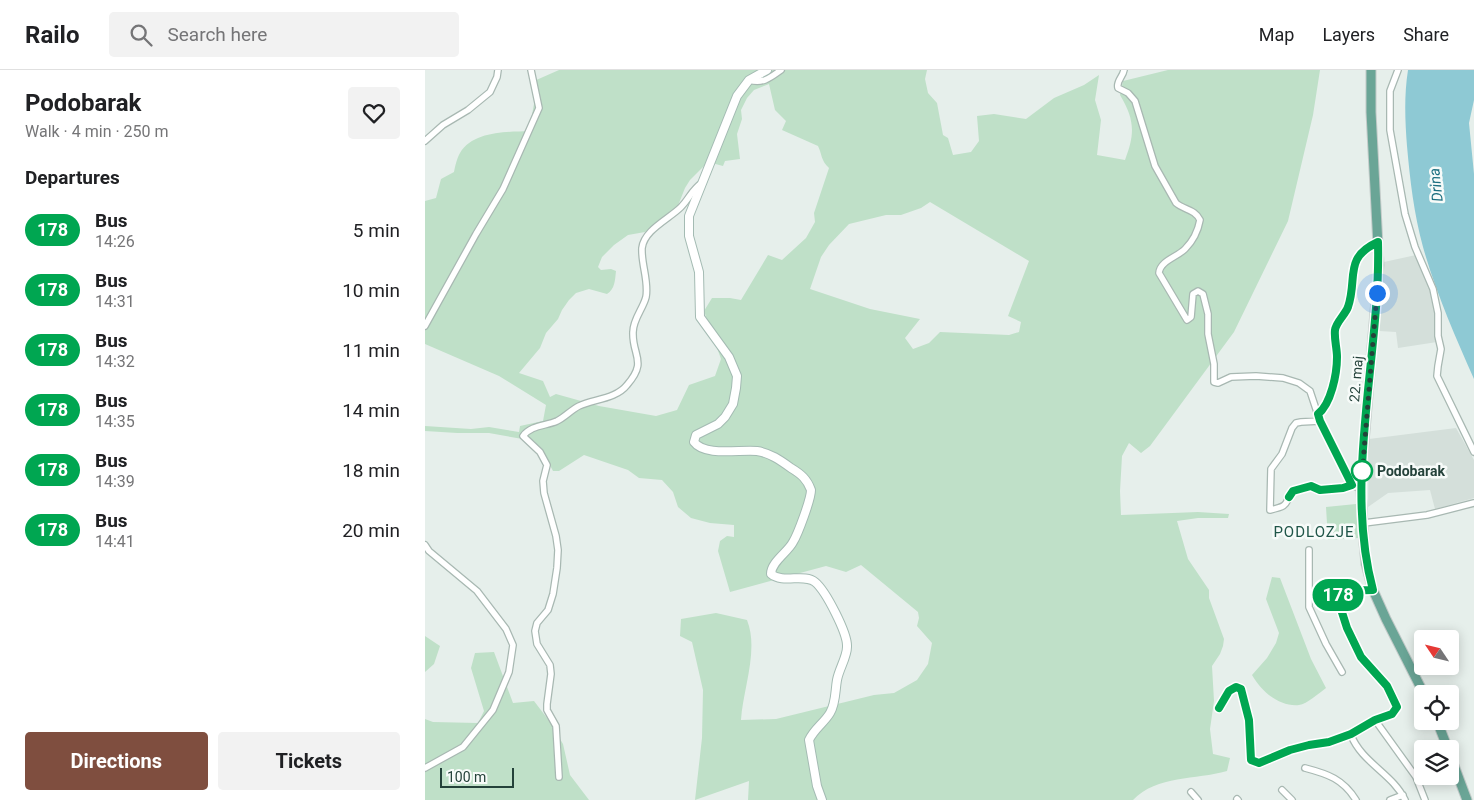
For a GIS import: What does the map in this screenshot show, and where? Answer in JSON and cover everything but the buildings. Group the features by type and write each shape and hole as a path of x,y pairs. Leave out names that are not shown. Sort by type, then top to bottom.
{"main road":[{"path":"767,70 749,80 737,96 691,208 688,222 689,236 699,272 699,314 729,357 734,366 737,382 733,404 725,417 718,424 695,435 694,442 699,447 709,450 757,451 775,456 804,477 811,490 809,502 793,544 773,566 771,574 777,578 809,580 816,583 846,634 847,651 839,672 834,705 826,719 809,740 817,786 823,800"},
{"name":"22. maj","path":"1371,70 1378,242 1376,307 1361,489 1366,564 1373,590 1419,685"},
{"path":"1459,779 1467,800"}],"street":[{"path":"425,141 443,126 468,110 489,92 498,70"},
{"path":"425,326 475,234 503,190 539,108 531,70"},
{"path":"749,80 758,82 769,79 781,70"},
{"path":"1124,70 1118,82 1118,88 1131,95 1135,101 1155,166 1176,203 1195,212 1200,220 1197,233 1192,241 1183,251 1161,266 1159,273 1187,320 1191,318 1193,294 1198,291 1203,294 1208,314 1208,334 1214,364 1213,380 1218,383 1231,376 1274,377 1299,382 1310,391 1319,417 1352,485 1361,489"},
{"path":"1398,70 1390,91 1390,130 1397,177 1415,247 1433,289 1438,312 1437,336 1441,349 1437,376 1474,452"},
{"path":"559,778 556,726 547,710 551,674 550,666 537,644 535,632 537,623 548,610 553,594 558,550 544,493 543,481 547,465 540,452 523,436 534,428 556,421 579,406 621,391 628,384 638,364 639,356 633,340 633,329 646,295 642,248 645,239 682,206 691,192 703,182"},
{"name":"22. maj","path":"1319,417 1328,403 1336,370 1335,328 1345,314 1349,304 1353,267 1356,259 1369,246 1378,242"},
{"path":"1319,417 1296,423 1292,428 1282,454 1271,470 1270,510 1281,508 1287,504 1293,491 1311,486 1320,490 1343,488 1352,485"},
{"path":"1363,523 1414,517 1474,503"},
{"path":"425,545 429,551 477,591 506,629 513,645 509,672 493,710 463,747 425,768"},
{"path":"1309,550 1309,608 1342,672"},
{"path":"1309,592 1373,590"},
{"path":"1219,708 1229,691 1236,687 1241,689 1249,720 1251,760 1256,763 1290,750 1329,742 1351,734 1375,720 1392,714 1397,707 1387,686 1361,657 1347,628 1337,591"},
{"path":"1375,720 1416,777 1425,800"},
{"path":"1351,734 1360,750 1371,763 1395,784 1404,797 1389,800"},
{"path":"1305,768 1324,772 1332,776 1345,786 1356,800"},
{"path":"1282,790 1291,800"},
{"path":"1191,792 1198,800"}],"shaded area":[{"path":"1416,255 1430,287 1435,309 1437,342 1398,348 1396,332 1379,331 1384,262"},
{"path":"1456,428 1474,460 1474,498 1435,509 1430,490 1388,493 1368,507 1369,439"}],"green space":[{"path":"559,70 927,70 925,79 928,93 937,103 943,135 948,138 953,155 971,152 979,141 977,116 994,114 1026,119 1054,98 1084,85 1099,75 1095,100 1101,120 1097,155 1125,160 1131,142 1132,127 1129,112 1120,95 1123,81 1168,70 1320,70 1313,115 1288,221 1234,332 1150,446 1141,453 1129,443 1122,456 1121,515 1198,512 1229,514 1228,518 1198,518 1177,521 1188,559 1209,590 1209,598 1224,639 1220,654 1212,666 1214,701 1210,729 1213,754 1230,758 1227,771 1165,782 1153,786 1133,800 748,800 749,781 695,800 702,738 703,690 692,642 680,636 681,619 716,613 747,620 750,632 751,657 741,720 776,719 874,695 894,693 917,680 928,664 932,643 917,626 918,612 861,565 846,572 826,566 730,592 718,551 720,541 727,536 734,537 734,525 710,523 691,518 678,507 673,492 662,480 639,478 628,470 584,455 559,471 553,471 543,452 534,441 489,433 425,431 425,426 471,429 489,427 519,432 520,426 543,421 546,405 499,376 425,344 425,201 436,198 441,179 454,172 460,153 473,140 491,134 529,131 534,104 534,81","holes":["769,84 775,110 786,121 782,130 818,146 823,160 829,168 814,213 815,222 806,238 782,260 768,255 741,300 712,298 704,311 721,359 715,376 689,385 677,410 656,416 599,406 556,394 550,397 543,381 519,373 540,348 546,333 576,293 589,289 607,294 612,290 616,271 611,269 601,270 598,267 602,257 614,245 628,235 645,232 677,208 690,180 708,162 723,166 725,161 740,159 737,134 742,119 741,110 747,98 754,90","930,202 1029,261 1008,316 1021,322 1019,332 1009,335 940,332 929,343 913,349 905,338 920,319 870,309 810,289 821,257 829,245 849,224 886,215 901,215 921,208"]},
{"path":"1356,504 1358,538 1328,540 1326,507"},
{"path":"1272,577 1280,578 1311,659 1326,688 1299,705 1284,703 1271,697 1260,687 1252,675 1267,658 1276,643 1279,633 1266,599"},
{"path":"425,636 440,646 434,664 425,672"},
{"path":"494,652 513,703 534,701 550,722 563,744 570,775 589,800 425,800 425,719 433,722 478,723 484,711 471,668 475,653"}],"water":[{"name":"Drina","path":"1408,70 1474,70 1474,100 1469,123 1474,174 1474,379 1434,281 1417,222 1406,137 1405,98"}],"bus line":[{"name":"178","path":"1219,708 1229,691 1236,687 1241,689 1251,733 1251,760 1259,763 1290,750 1329,742 1351,734 1375,720 1392,714 1397,707 1387,686 1361,657 1347,628 1337,591 1373,590 1366,564 1361,489 1379,265 1378,242 1369,246 1356,259 1353,267 1349,304 1345,314 1335,328 1336,370 1328,403 1325,409 1318,414 1352,485 1343,488 1320,490 1311,486 1293,491 1289,497"}],"place":[{"name":"Podobarak","path":"1362,471"}],"district":[{"name":"PODLOZJE","path":"1314,532"}],"route":[{"path":"1362,471 1362,475 1377,293"}]}
